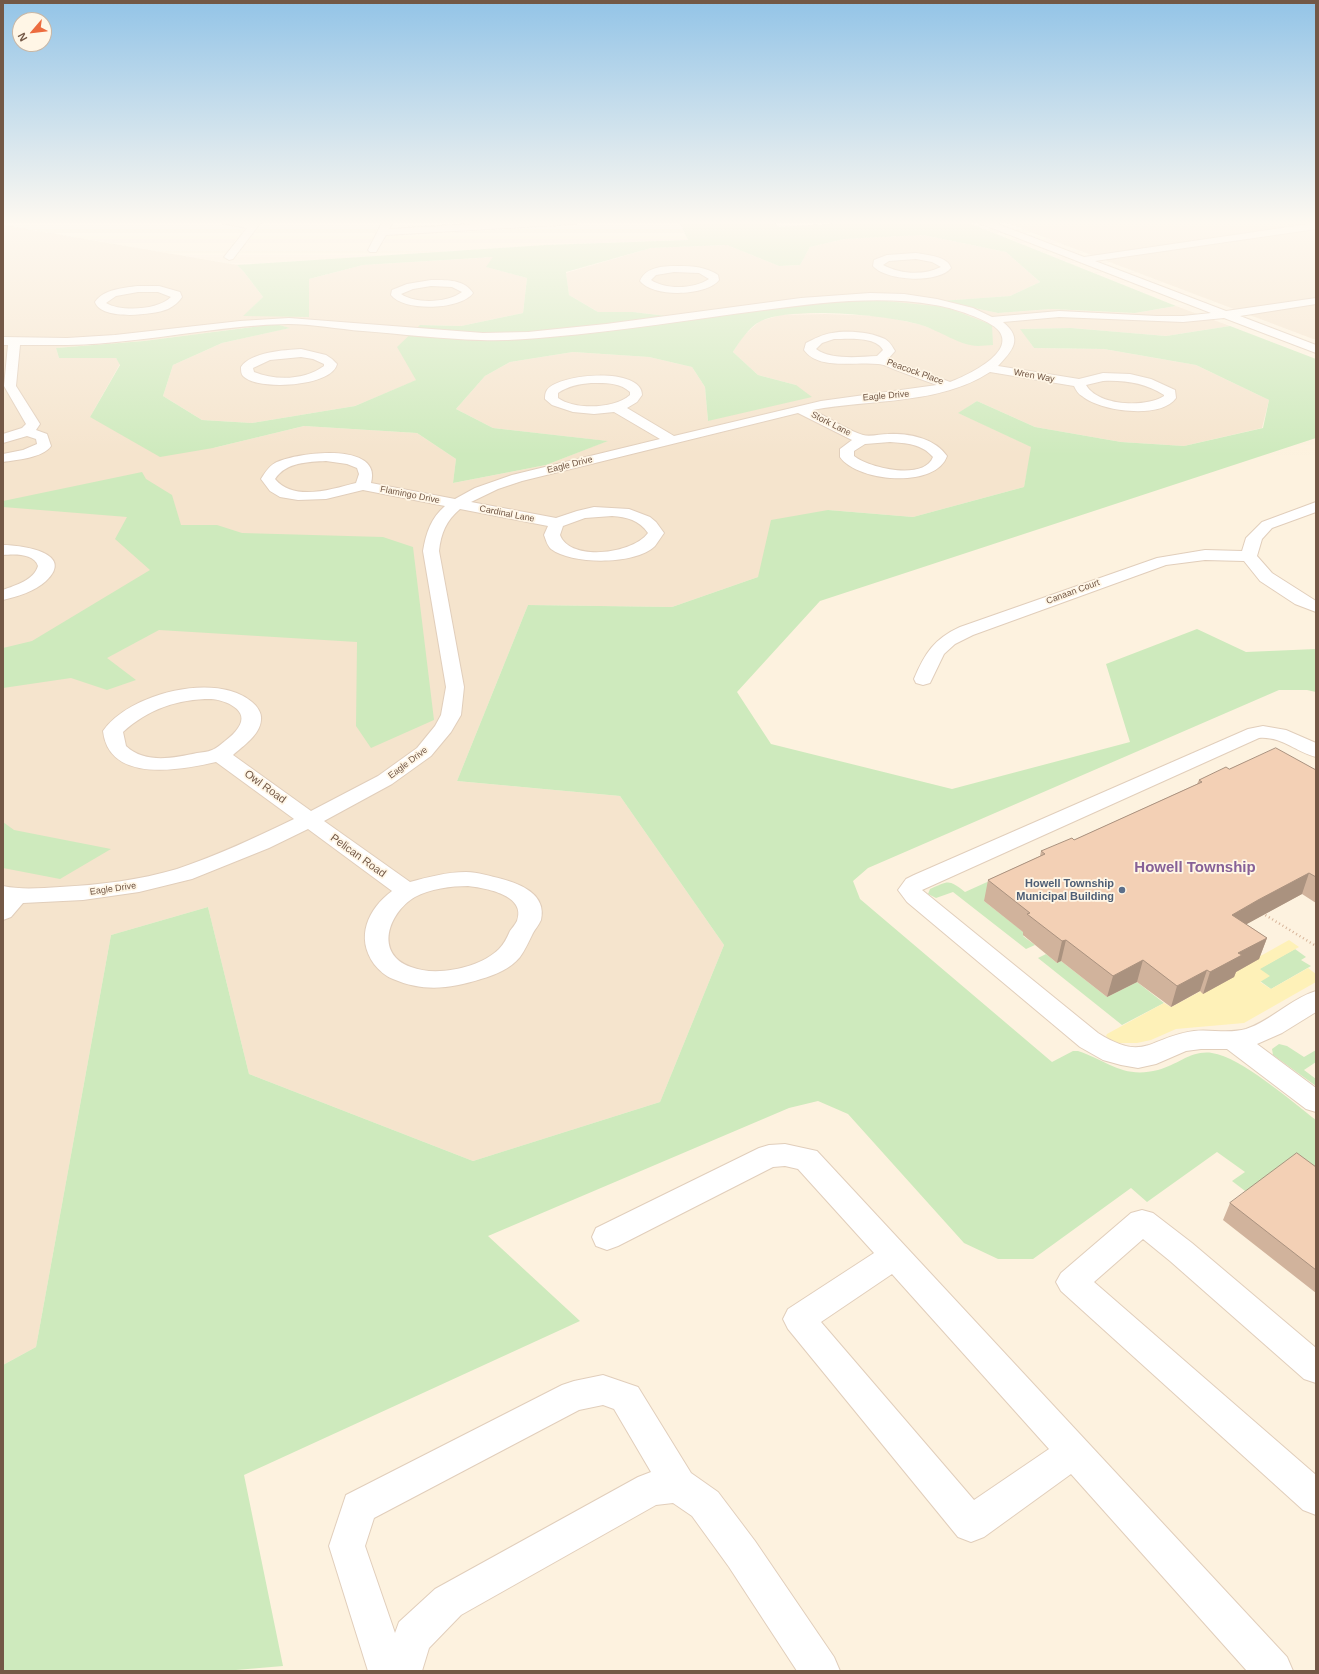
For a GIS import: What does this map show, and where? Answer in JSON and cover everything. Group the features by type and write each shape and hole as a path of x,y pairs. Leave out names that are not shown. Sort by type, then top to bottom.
{"street":[{"path":"105,299 100,302 105,308 114,310 143,311 171,303 176,299"},
{"path":"400,299 404,301 423,303 452,301 457,299"},
{"path":"3,439 27,431 33,426 10,386 9,341 115,339 268,322 403,326 467,336 528,335 719,308 827,299"},
{"path":"905,299 951,306 966,310 991,320 1003,327 1059,323 1142,329 1165,329 1240,319"},
{"path":"1187,299 1316,349"},
{"path":"991,320 1047,314 1176,319 1254,311 1316,301"},
{"path":"415,313 423,303"},
{"path":"143,311 150,317 161,334"},
{"path":"318,334 327,324"},
{"name":"Eagle Drive","path":"7,900 109,890 139,885 184,874 262,843 309,820 385,780 424,752 444,728 454,702 454,687 431,552 434,531 444,516 457,504 473,494 494,485 800,409 840,401 925,392 950,386 990,368 1008,347 1009,340 1003,327"},
{"name":"Peacock Place","path":"880,360 889,351 888,347 879,340 866,337 833,336 818,341 810,346 810,350 816,355 825,358 850,362 880,360 950,386"},
{"path":"301,354 321,357 328,360 331,364 330,368 311,377 289,381 263,380 248,374 247,367 257,361 286,354 301,354 310,344"},
{"name":"Wren Way","path":"990,368 1079,383 1103,377 1138,379 1160,386 1170,394 1170,398 1157,406 1121,406 1109,404 1089,396 1084,392 1079,383"},
{"path":"617,408 633,399 636,395 632,387 615,381 591,379 558,386 552,392 551,399 554,402 570,407 589,409 617,408 672,440"},
{"name":"Stork Lane","path":"800,409 862,440 890,438 908,439 930,446 940,456 937,464 929,469 915,472 900,474 868,470 852,463 847,457 847,449 862,440"},
{"path":"3,458 27,454 44,446 42,437 27,431"},
{"name":"Flamingo Drive","path":"363,486 367,472 364,466 344,458 326,457 293,461 273,472 268,480 271,485 280,492 292,495 306,496 330,494 363,486 457,504"},
{"name":"Cardinal Lane","path":"457,504 557,523"},
{"path":"1316,507 1267,525 1254,538 1249,556 1266,577 1301,600 1316,607"},
{"path":"594,512 623,512 641,518 652,525 656,533 655,539 645,546 629,553 606,557 582,556 560,547 554,542 552,535 557,523 582,514 594,512"},
{"path":"3,550 23,550 40,555 44,562 45,568 43,574 35,581 3,595"},
{"name":"Canaan Court","path":"923,680 935,652 944,643 959,634 978,626 1163,561 1205,555 1249,556"},
{"path":"190,694 222,695 245,704 251,714 251,724 244,736 220,754 181,763 147,762 132,759 121,753 114,743 113,731 133,712 168,698 190,694"},
{"path":"1316,751 1284,734 1266,731 1251,734 922,880 911,887 912,893 915,897 1089,1040 1110,1053 1121,1056 1144,1057 1154,1055 1172,1045 1187,1041 1232,1040 1247,1038 1260,1033 1316,1000"},
{"name":"Owl Road","path":"220,754 309,820"},
{"name":"Pelican Road","path":"309,820 407,891"},
{"path":"473,879 506,887 522,895 529,906 529,919 513,951 499,962 470,974 437,980 411,977 395,971 381,957 375,944 377,926 389,905 407,891 447,881 473,879"},
{"path":"1232,1040 1316,1102"},
{"path":"607,1236 769,1156 785,1155 807,1159 1273,1671"},
{"path":"1315,1495 1072,1282 1142,1222 1181,1252 1316,1368"},
{"path":"895,1256 799,1319 971,1524 1074,1452"},
{"path":"388,1671 347,1546 359,1506 574,1396 603,1390 626,1398 678,1485 705,1504 742,1554 820,1671"},
{"path":"402,1671 413,1636 448,1602 651,1489 678,1485"}],"path":[{"path":"1257,910 1295,935 1316,946"}],"shaded area":[{"path":"3,299 261,299 244,316 274,299 525,299 523,313 461,326 420,325 417,380 355,406 252,423 202,420 163,396 173,365 222,343 289,328 276,324 144,341 56,348 59,358 116,358 120,364 90,417 213,448 304,426 417,433 456,459 453,483 546,465 607,441 493,428 456,409 485,376 510,362 573,352 649,357 692,367 705,387 708,421 796,385 758,375 733,352 742,337 760,321 781,315 825,314 882,316 922,325 977,346 946,307 692,319 633,312 598,312 576,299 968,299 942,301 998,313 1051,309 1135,313 1176,306 1230,326 1166,336 1071,328 1021,329 1034,348 1104,349 1196,365 1269,400 1262,428 1184,446 1121,442 1035,427 977,401 959,413 1032,447 1024,487 913,517 828,510 758,577 672,607 528,605 457,781 620,796 724,945 660,1102 473,1161 249,1074 208,907 111,935 36,1347 3,1365"},
{"path":"1208,299 1316,299 1316,339"}],"green space":[{"path":"261,299 309,299 309,317 243,316"},
{"path":"525,299 576,299 598,312 633,312 692,319 833,301 876,300 946,307 992,325 993,345 971,345 957,341 921,325 906,321 864,315 817,313 775,316 761,321 753,327 733,352 758,375 796,385 812,397 708,421 705,387 692,367 649,357 573,352 510,362 485,376 456,409 493,428 608,441 546,465 453,483 456,459 417,433 304,426 213,448 160,457 90,417 120,365 116,358 59,358 56,348 144,341 276,324 290,328 222,343 173,365 163,396 202,420 252,423 355,406 416,380 397,347 420,325 461,326 523,313"},
{"path":"966,299 1159,299 1176,306 1135,313 1051,309 998,313 940,301"},
{"path":"1230,326 1316,359 1316,438 820,601 737,692 771,744 952,789 1130,742 1106,664 1197,629 1246,652 1316,649 1316,692 1307,690 1279,690 868,868 853,881 860,899 1052,1062 1073,1051 1078,1051 1125,1071 1146,1072 1165,1068 1191,1056 1212,1053 1224,1056 1237,1062 1251,1071 1316,1120 1316,1189 1253,1197 1232,1181 1245,1172 1217,1152 1147,1202 1131,1188 1033,1259 998,1259 964,1243 848,1114 818,1101 789,1108 488,1236 580,1321 244,1475 283,1666 224,1671 3,1671 3,1365 36,1347 111,935 208,907 249,1074 473,1161 660,1102 724,945 620,796 457,781 528,605 672,607 758,577 771,520 828,510 913,517 1024,487 1031,447 958,413 977,401 1035,427 1121,442 1184,446 1263,428 1269,400 1196,365 1104,349 1034,348 1020,329 1071,328 1166,336"},
{"path":"142,472 146,479 172,495 181,525 217,525 242,533 383,537 413,547 434,720 371,748 356,726 357,642 159,630 107,658 136,680 107,690 71,678 3,688 3,648 32,641 150,570 115,539 127,517 3,507 3,501"},
{"path":"3,822 14,830 111,849 60,879 3,868"},
{"path":"1118,823 984,901 1026,934 1023,936 1035,945 1026,949 953,892 936,898 928,894 930,889 945,883 951,883 965,892"},
{"path":"1295,949 1306,957 1301,960 1311,966 1271,989 1260,981 1259,969"},
{"path":"1046,954 1057,963 1061,961 1107,997 1137,982 1164,1003 1122,1025 1038,958"},
{"path":"1279,1044 1287,1046 1304,1057 1316,1050 1316,1062 1304,1070 1316,1079 1316,1086 1273,1055 1272,1049"}],"sand":[{"path":"1289,940 1299,947 1260,969 1270,976 1260,982 1271,989 1308,968 1316,974 1316,982 1244,1023 1176,1029 1151,1040 1137,1043 1117,1043 1110,1040 1106,1036 1107,1034 1164,1003 1171,1007 1231,975"}],"building":[{"name":"Howell Township Municipal Building","path":"1276,748 1316,770 1316,877 1309,873 1232,915 1267,938 1238,953 1242,955 1210,972 1207,970 1177,986 1143,960 1113,976 1066,940 1062,941 1027,914 1030,913 988,880 1045,854 1041,851 1072,838 1074,840 1202,782 1199,780 1226,767 1229,769"},
{"path":"1297,1153 1316,1167 1316,1270 1230,1203"}],"place":[{"name":"Howell Township Municipal Building","path":"1122,890"}],"district":[{"name":"Howell Township","path":"1195,868"}]}
